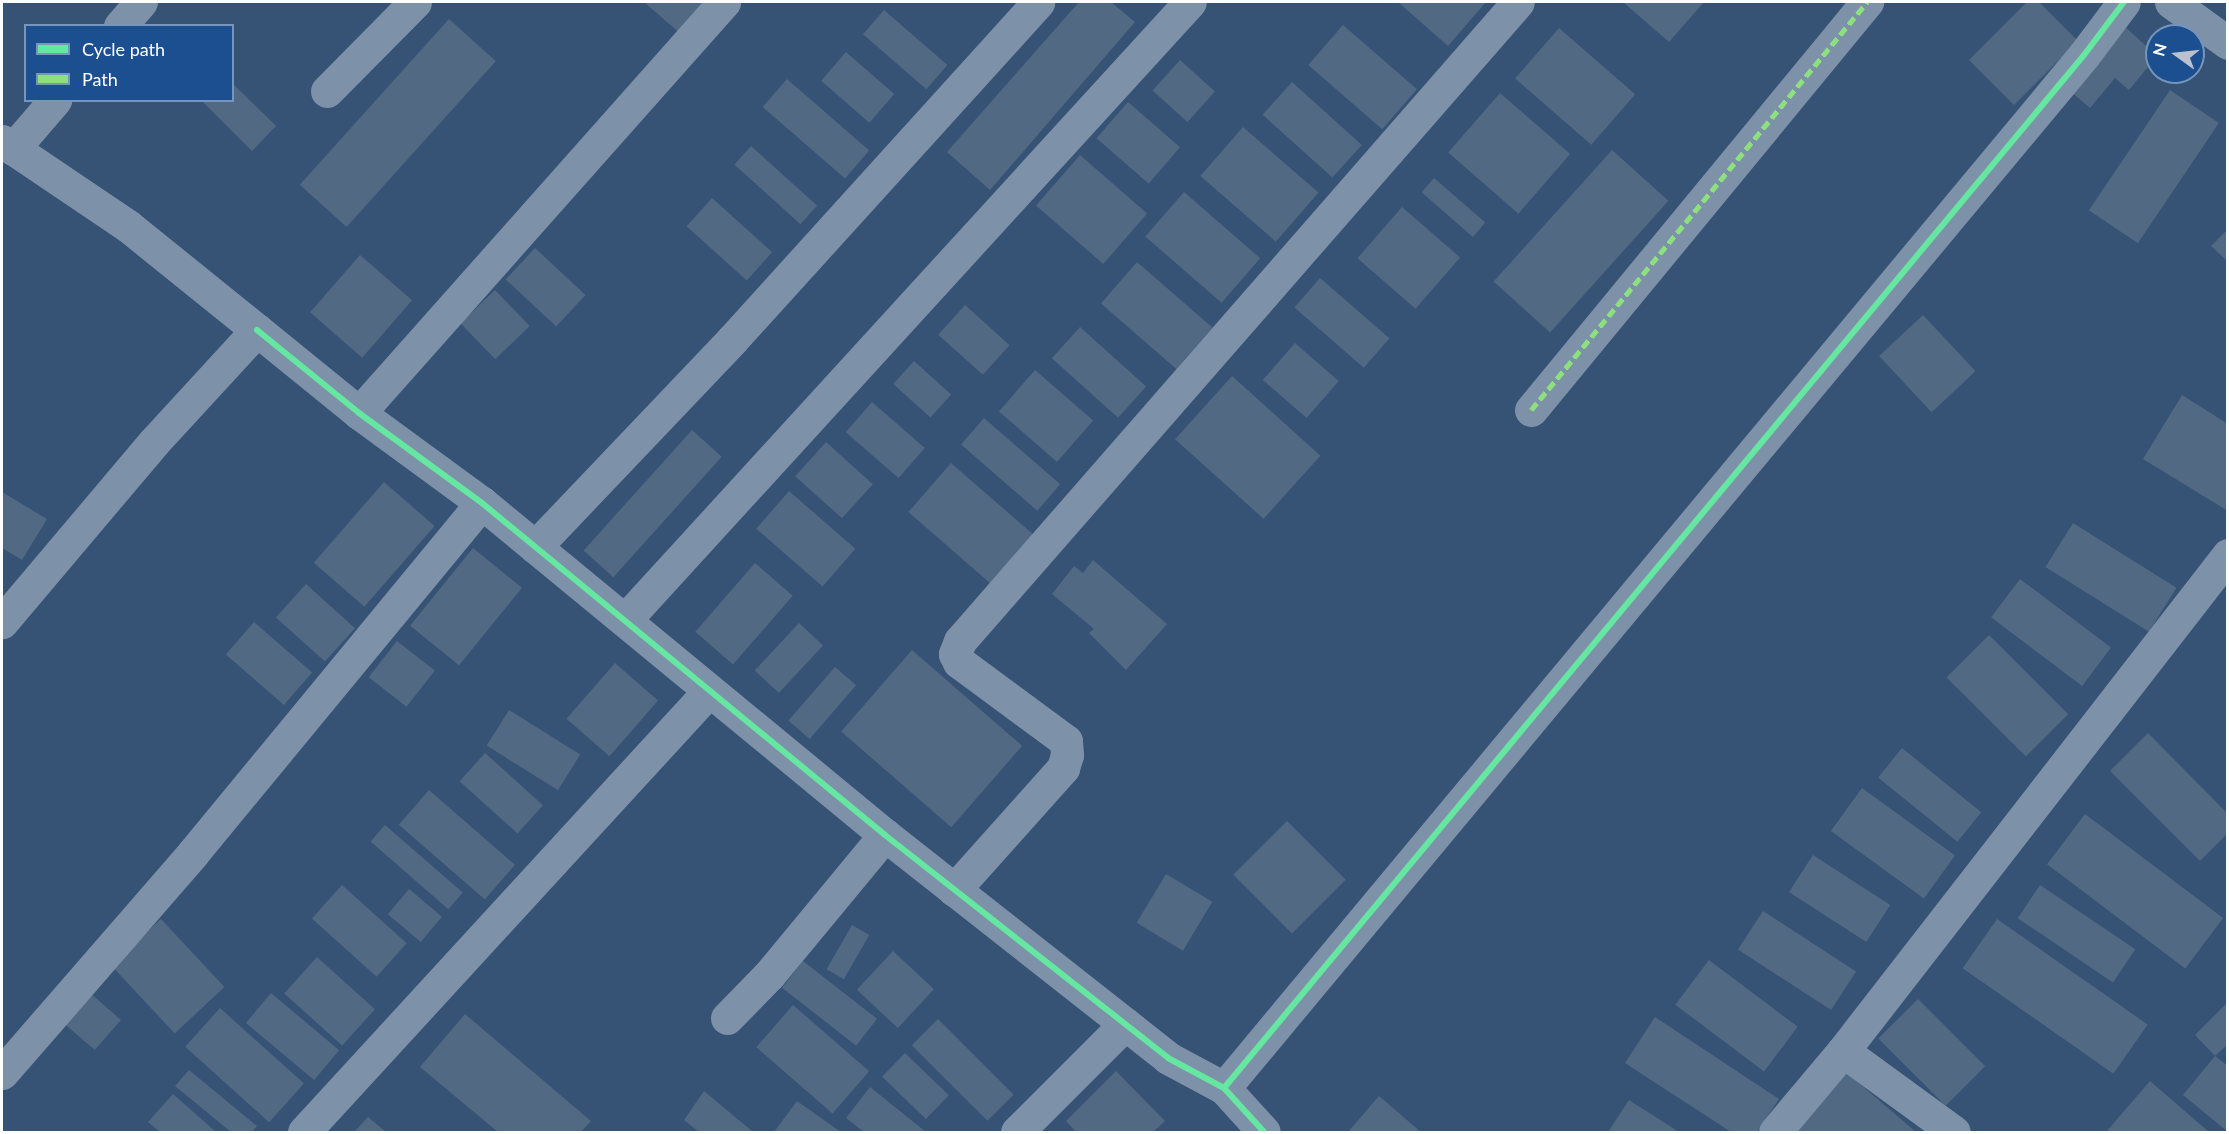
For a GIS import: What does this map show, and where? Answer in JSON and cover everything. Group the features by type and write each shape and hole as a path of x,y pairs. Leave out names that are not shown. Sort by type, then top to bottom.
{"street":[{"path":"122,24 141,2"},
{"path":"327,91 415,2"},
{"path":"359,413 724,2"},
{"path":"536,547 732,340 1038,2"},
{"path":"625,620 1190,2"},
{"path":"954,890 1064,768 1067,755 1066,741 958,662 955,654 960,641 1518,2"},
{"path":"1531,410 1867,2"},
{"path":"1224,1088 2084,56 2124,2"},
{"path":"2171,2 2228,43"},
{"path":"53,102 7,145 128,226 359,413 482,503 954,890 1168,1058 1224,1088 1264,1132"},
{"path":"2,622 154,442 257,330"},
{"path":"2,1073 193,853 482,503"},
{"path":"1775,1132 1843,1051 2228,555"},
{"path":"304,1132 709,691"},
{"path":"727,1018 769,975 885,835"},
{"path":"1017,1132 1125,1024"},
{"path":"1843,1051 1954,1132"}],"building":[{"path":"644,2 713,2 683,36"},
{"path":"1079,2 1111,2 1135,22 990,190 947,152"},
{"path":"1398,2 1486,2 1448,46"},
{"path":"1623,2 1704,2 1669,42"},
{"path":"2027,2 2039,2 2078,41 2014,105 1969,60"},
{"path":"884,10 947,65 926,89 863,34"},
{"path":"449,19 496,61 347,227 300,185"},
{"path":"1343,25 1417,89 1382,129 1308,65"},
{"path":"2123,25 2145,45 2145,71 2129,90 2115,78 2090,108 2069,90"},
{"path":"1559,28 1635,94 1591,145 1515,79"},
{"path":"846,52 894,94 869,123 821,81"},
{"path":"1180,60 1215,91 1187,122 1153,90"},
{"path":"787,79 869,151 845,178 763,107"},
{"path":"1292,82 1362,145 1332,178 1263,115"},
{"path":"234,85 276,126 252,151 203,102 234,102"},
{"path":"2170,90 2219,123 2138,243 2089,210"},
{"path":"1500,93 1570,154 1518,214 1448,153"},
{"path":"1128,102 1180,147 1149,183 1097,138"},
{"path":"1243,127 1318,193 1276,242 1200,176"},
{"path":"751,146 817,206 800,224 734,165"},
{"path":"1612,150 1668,201 1550,332 1494,282"},
{"path":"1080,155 1147,213 1103,264 1036,206"},
{"path":"1434,178 1485,223 1473,237 1422,192"},
{"path":"1184,192 1260,258 1222,303 1145,237"},
{"path":"712,198 772,252 747,280 687,226"},
{"path":"1402,207 1460,258 1416,309 1357,258"},
{"path":"2228,229 2228,262 2211,246"},
{"path":"535,248 585,295 556,327 506,279"},
{"path":"360,255 412,300 362,358 310,312"},
{"path":"1137,262 1212,328 1176,369 1101,304"},
{"path":"1320,278 1389,338 1364,368 1294,307"},
{"path":"495,290 530,326 495,359 460,323"},
{"path":"965,305 1010,345 983,375 938,335"},
{"path":"1923,315 1976,371 1932,412 1879,356"},
{"path":"1080,327 1146,387 1118,418 1052,358"},
{"path":"1295,343 1339,381 1307,418 1263,380"},
{"path":"914,361 951,394 930,417 893,384"},
{"path":"1035,370 1093,421 1057,462 999,412"},
{"path":"1232,376 1320,456 1264,519 1175,439"},
{"path":"2182,395 2228,424 2228,511 2143,459"},
{"path":"872,402 925,448 899,478 846,432"},
{"path":"984,418 1060,484 1037,511 961,444"},
{"path":"692,430 722,457 613,577 584,550"},
{"path":"826,442 873,484 842,518 795,476"},
{"path":"951,463 1035,536 992,585 908,512"},
{"path":"384,482 435,526 364,607 314,563"},
{"path":"789,491 855,549 823,586 756,529"},
{"path":"2,492 47,519 22,560 2,548"},
{"path":"2073,523 2176,588 2149,632 2045,567"},
{"path":"473,548 522,588 459,665 410,626"},
{"path":"1093,560 1167,624 1126,670 1089,633 1094,629 1052,594 1074,566 1083,573"},
{"path":"755,563 793,596 733,664 695,632"},
{"path":"2020,579 2111,648 2082,686 1991,617"},
{"path":"306,584 355,628 325,662 276,617"},
{"path":"254,622 312,673 284,705 226,654"},
{"path":"799,623 823,646 779,693 755,671"},
{"path":"1989,635 2068,714 2026,757 1947,677"},
{"path":"397,641 435,671 407,707 369,677"},
{"path":"912,650 1022,746 951,827 841,732"},
{"path":"615,663 658,700 609,756 566,719"},
{"path":"835,667 856,685 810,739 788,721"},
{"path":"509,710 580,755 558,790 487,746"},
{"path":"2148,733 2228,814 2228,833 2200,861 2110,771"},
{"path":"1902,748 1981,812 1957,842 1878,778"},
{"path":"485,753 543,805 518,833 460,781"},
{"path":"1862,788 1955,856 1924,898 1831,831"},
{"path":"429,790 515,865 485,900 399,825"},
{"path":"2085,814 2223,918 2185,968 2047,864"},
{"path":"1287,821 1346,880 1292,933 1233,875"},
{"path":"385,825 463,893 448,909 371,842"},
{"path":"1813,855 1890,905 1866,942 1789,892"},
{"path":"1166,874 1212,902 1183,951 1137,923"},
{"path":"342,885 407,943 377,977 312,918"},
{"path":"2040,885 2135,949 2113,982 2018,918"},
{"path":"409,889 442,917 421,942 388,914"},
{"path":"1763,911 1856,971 1831,1010 1738,950"},
{"path":"161,919 224,987 175,1033 111,965"},
{"path":"1997,919 2148,1025 2113,1074 1963,968"},
{"path":"852,925 869,935 844,979 826,969"},
{"path":"893,951 934,989 898,1028 857,990"},
{"path":"317,957 375,1009 342,1046 284,993"},
{"path":"1709,960 1798,1027 1764,1072 1675,1005"},
{"path":"803,961 877,1019 856,1046 782,988"},
{"path":"90,993 121,1020 95,1050 64,1023"},
{"path":"271,993 339,1050 314,1080 246,1023"},
{"path":"1918,999 1985,1066 1946,1106 1878,1039"},
{"path":"2228,1002 2228,1044 2215,1056 2195,1035"},
{"path":"793,1005 869,1071 832,1114 756,1047"},
{"path":"220,1008 304,1084 269,1122 185,1047"},
{"path":"465,1014 591,1121 581,1132 498,1132 420,1067"},
{"path":"1655,1017 1779,1099 1757,1132 1731,1132 1625,1063"},
{"path":"938,1019 1014,1095 987,1121 912,1045"},
{"path":"905,1053 949,1095 926,1119 882,1077"},
{"path":"2215,1056 2228,1066 2228,1132 2183,1095"},
{"path":"189,1070 257,1126 252,1132 231,1132 175,1086"},
{"path":"1116,1071 1165,1121 1153,1132 1076,1132 1066,1121"},
{"path":"1845,1071 1916,1132 1793,1132"},
{"path":"2150,1081 2209,1132 2106,1132"},
{"path":"870,1087 926,1132 864,1132 846,1118"},
{"path":"704,1091 753,1132 699,1132 684,1120"},
{"path":"173,1094 216,1132 160,1132 148,1122"},
{"path":"1379,1096 1421,1132 1348,1132"},
{"path":"1629,1100 1679,1132 1608,1132"},
{"path":"797,1101 841,1132 774,1132"},
{"path":"368,1117 386,1132 354,1132"}],"marked path":[{"path":"1531,410 1867,2"}],"cycle path":[{"path":"1224,1088 2084,55 2124,2"},
{"path":"257,330 359,413 482,503 885,835 1168,1058 1224,1088 1264,1132"}]}
